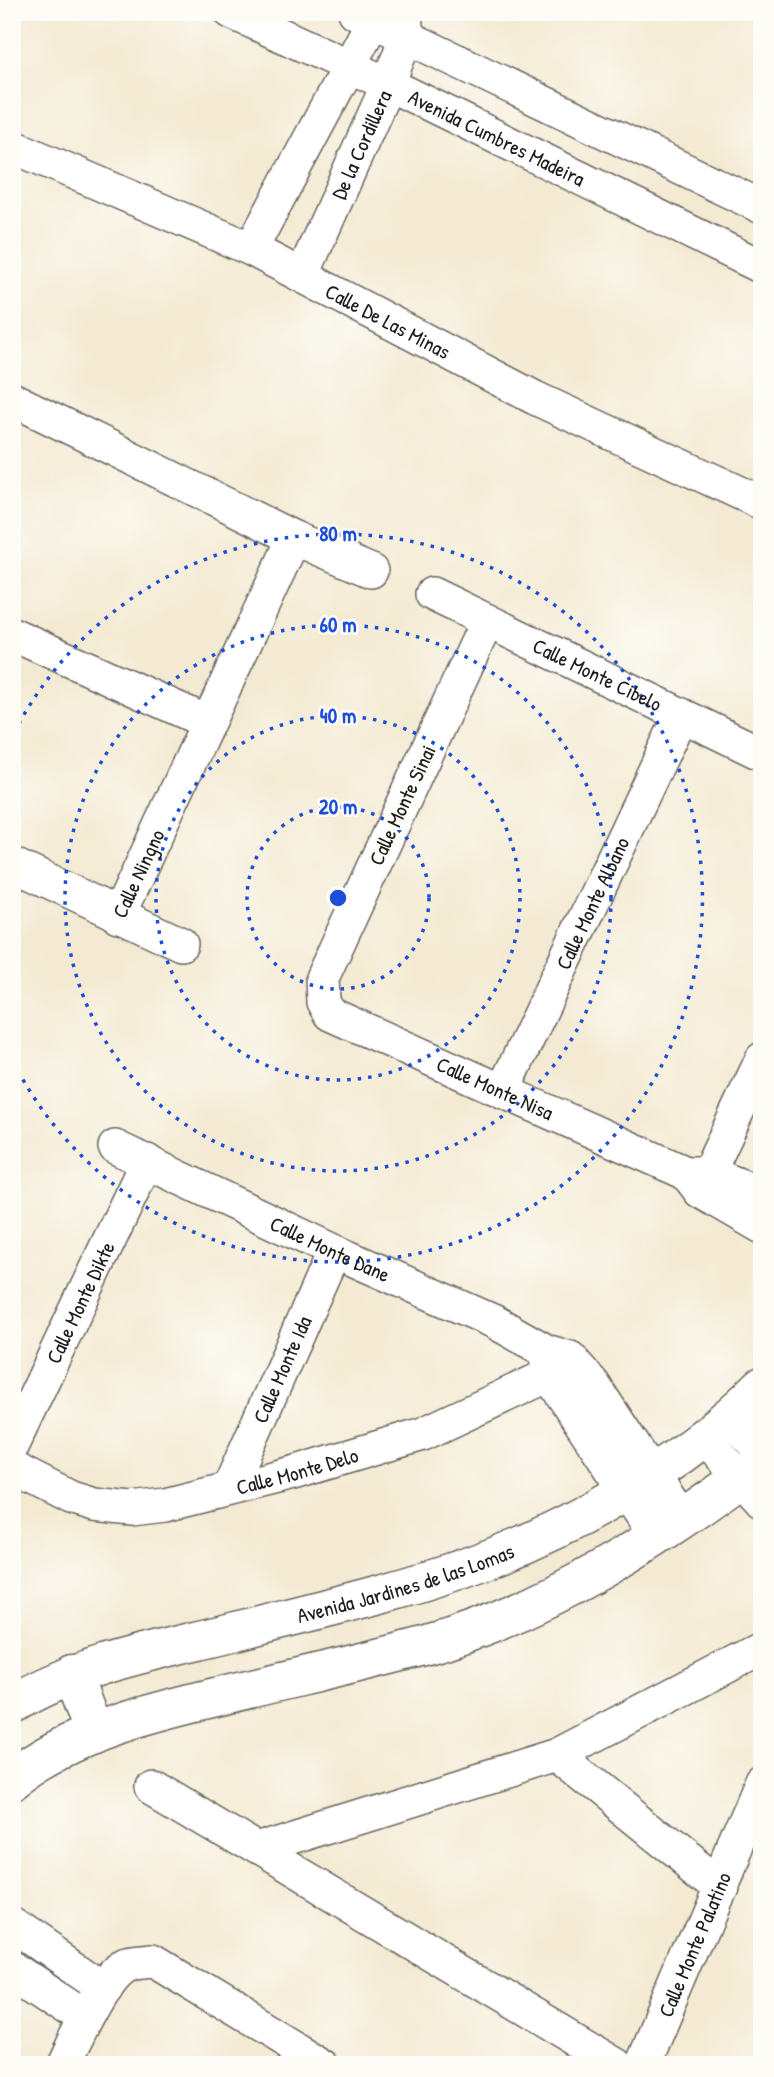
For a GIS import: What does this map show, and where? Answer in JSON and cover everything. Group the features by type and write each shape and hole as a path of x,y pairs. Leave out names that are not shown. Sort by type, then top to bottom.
{"street":[{"name":"Avenida Cumbres Madeira","path":"231,12 388,84 762,267"},
{"name":"De la Cordillera","path":"251,249 348,67 386,18"},
{"name":"De la Cordillera","path":"303,274 388,84 386,18"},
{"path":"386,18 762,207"},
{"name":"Calle De Las Minas","path":"12,146 251,249 535,398 762,503"},
{"path":"12,399 294,538 371,571"},
{"name":"Calle Ningno","path":"12,864 118,916 294,538"},
{"name":"Calle Monte Cibelo","path":"432,594 762,754"},
{"name":"Calle Monte Sinai","path":"321,991 322,978 487,621"},
{"path":"12,634 207,722"},
{"name":"Calle Monte Albano","path":"503,1091 681,715"},
{"path":"118,916 181,944"},
{"name":"Calle Monte Nisa","path":"321,991 323,1002 331,1014 698,1179 762,1194"},
{"path":"698,1179 762,1059"},
{"name":"Calle Monte Dane","path":"115,1147 334,1251 495,1322 593,1384 640,1480 669,1527"},
{"name":"Calle Monte Dikte","path":"12,1445 147,1161"},
{"name":"Calle Monte Nisa","path":"698,1179 762,1227"},
{"name":"Calle Monte Ida","path":"229,1488 334,1251"},
{"name":"Calle Monte Delo","path":"12,1468 71,1499 113,1509 165,1505 423,1434 555,1361"},
{"name":"Avenida Jardines de las Lomas","path":"12,1705 72,1674 462,1569 543,1536 640,1480 717,1428 762,1386"},
{"path":"12,1779 25,1768 94,1733 165,1709 426,1646 520,1612 597,1573 756,1473 717,1428"},
{"path":"257,1849 557,1755 762,1648"},
{"path":"72,1674 94,1733"},
{"path":"557,1755 720,1887"},
{"name":"Calle Monte Palatino","path":"643,2065 762,1784"},
{"path":"151,1786 617,2065"},
{"path":"12,1925 103,1988"},
{"path":"62,2065 85,2017 103,1988 124,1965 153,1961 325,2065"},
{"path":"12,1968 85,2017"}]}
